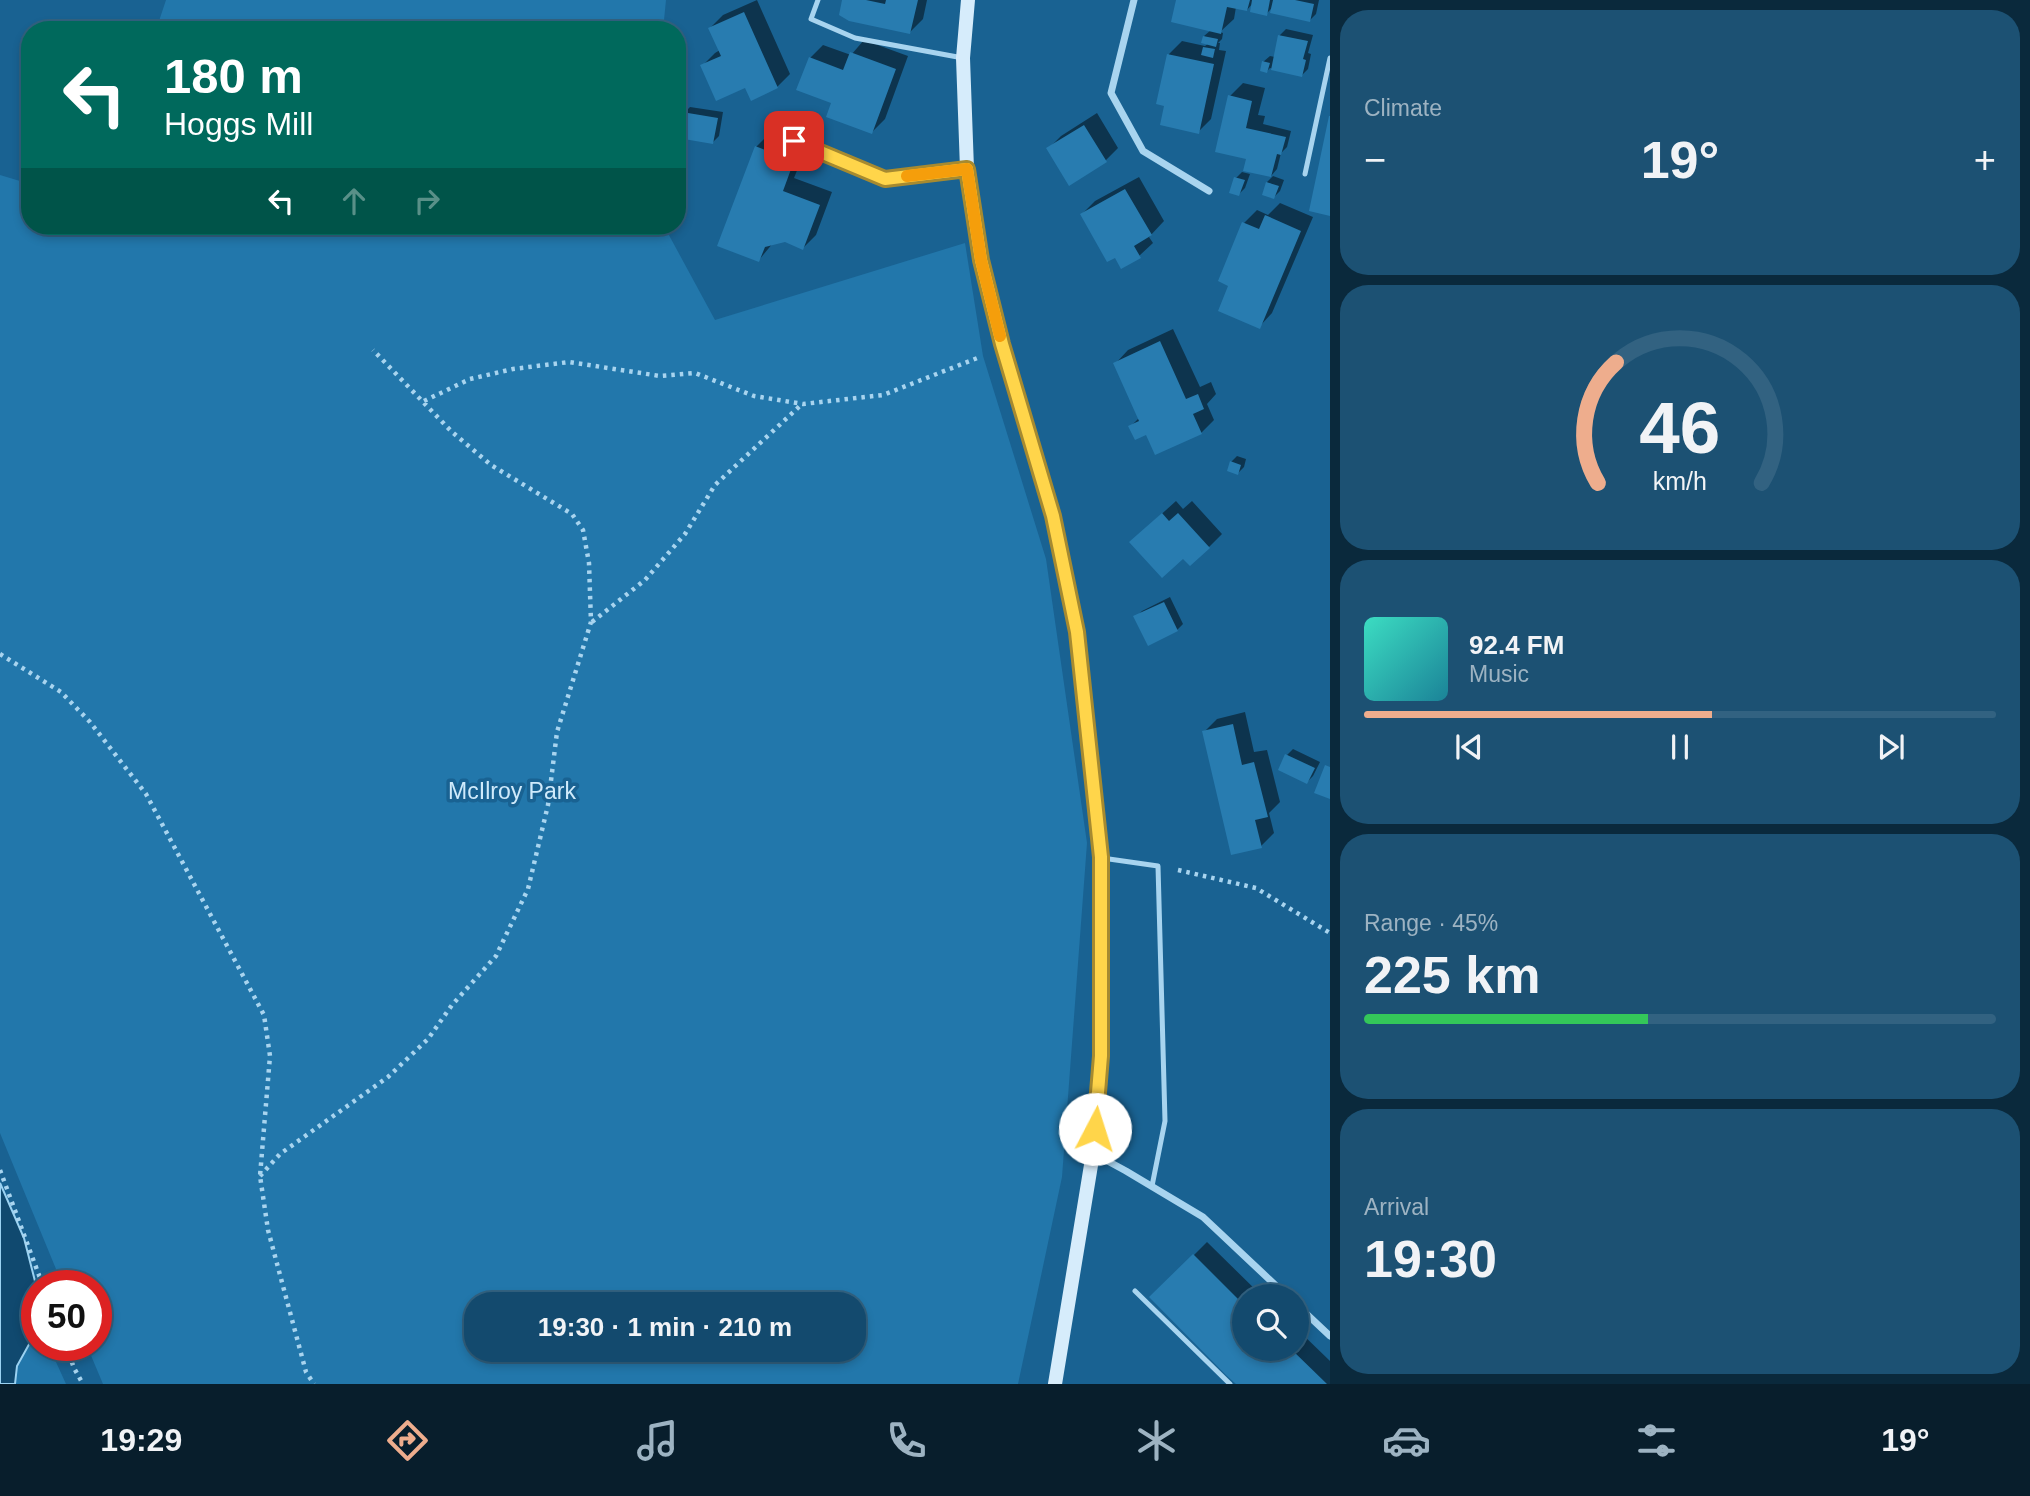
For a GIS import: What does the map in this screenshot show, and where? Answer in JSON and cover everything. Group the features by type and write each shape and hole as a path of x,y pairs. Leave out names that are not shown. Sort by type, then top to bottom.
{"main road":[{"path":"968,0 962,58 967,169 981,260 1002,344 1053,516 1077,632 1101,857 1101,1056 1093,1153 1055,1384"}],"street":[{"path":"1134,0 1111,93 1143,151 1209,191"},
{"path":"774,132 885,179 967,169"},
{"path":"1093,1153 1203,1217 1274,1284"},
{"path":"1309,1316 1330,1336"}],"lane":[{"path":"818,0 811,19 855,38 962,58"},
{"path":"1305,174 1330,58"},
{"path":"1101,857 1158,866 1165,1121 1152,1186"},
{"path":"1135,1291 1230,1384"}],"path":[{"path":"424,401 470,379 513,369 569,362 660,376 695,373 754,396 802,404 883,394 982,356 1002,344"},
{"path":"260,1176 281,1154 388,1077 428,1039 452,1005 496,956 528,889 548,805 557,732 591,622 589,563 583,530 572,514 491,465 452,432 373,350"},
{"path":"591,622 645,580 685,534 715,485 802,404"},
{"path":"0,654 61,692 90,722 146,794 264,1015 270,1056 260,1176 268,1230 306,1372 314,1384"},
{"path":"1158,866 1256,888 1330,933"},
{"path":"0,1170 37,1270"},
{"path":"71,1361 83,1384"}],"green space":[{"path":"166,0 666,0 664,21 159,21"},
{"name":"McIlroy Park","path":"0,175 21,181 21,235 669,235 715,320 965,243 983,356 1046,559 1087,843 1062,1177 1018,1384 103,1384 93,1361 112,1361 112,1270 56,1270 0,1133"},
{"path":"21,1357 21,1361 56,1361 66,1384 15,1384 16,1366"}],"shaded area":[{"path":"0,1183 24,1238 32,1270 21,1270 21,1359 17,1366 15,1384 0,1384"}],"building":[{"path":"842,0 866,0 885,4 886,0 918,0 910,34 849,21 839,15"},
{"path":"1176,0 1250,0 1247,11 1227,7 1221,34 1171,22"},
{"path":"1252,0 1270,0 1267,16 1250,12"},
{"path":"1273,0 1295,0 1314,4 1310,22 1270,13"},
{"path":"744,12 778,88 751,101 745,88 716,101 700,65 721,56 708,28"},
{"path":"1278,35 1308,41 1302,77 1271,70"},
{"path":"1203,36 1218,39 1216,47 1201,43"},
{"path":"1203,47 1215,49 1213,58 1201,55"},
{"path":"850,52 896,69 872,134 826,117 831,103 796,90 809,57 843,70"},
{"path":"1167,54 1214,64 1199,134 1160,125 1164,106 1156,104"},
{"path":"1262,61 1270,63 1267,73 1260,71"},
{"path":"1228,95 1252,101 1246,128 1286,137 1281,155 1277,154 1271,177 1243,171 1246,159 1215,152"},
{"path":"686,113 718,118 713,144 686,139"},
{"path":"1330,116 1330,216 1309,211"},
{"path":"1084,125 1107,162 1069,186 1046,148"},
{"path":"755,146 794,161 783,191 820,205 803,250 785,242 765,247 759,262 717,246"},
{"path":"1234,177 1245,180 1239,196 1229,193"},
{"path":"1266,182 1279,186 1274,199 1262,195"},
{"path":"1125,189 1152,235 1134,246 1141,258 1121,269 1115,258 1107,262 1080,214"},
{"path":"1265,215 1301,231 1260,329 1218,311 1228,286 1218,281 1242,222 1259,229"},
{"path":"1160,341 1186,399 1198,394 1204,409 1193,414 1202,434 1155,455 1146,435 1135,440 1128,426 1139,421 1113,363"},
{"path":"1230,461 1241,465 1238,475 1227,471"},
{"path":"1162,513 1169,521 1178,513 1210,548 1190,566 1183,559 1162,578 1129,542"},
{"path":"1164,602 1178,631 1148,646 1133,616"},
{"path":"1233,724 1242,765 1254,762 1268,817 1255,820 1262,848 1231,855 1202,731"},
{"path":"1285,754 1315,768 1307,784 1278,770"},
{"path":"1325,765 1330,767 1330,799 1314,793"},
{"path":"1193,1254 1232,1293 1232,1361 1303,1361 1327,1384 1236,1384 1149,1297"}],"slow traffic":[{"path":"907,176 967,169 981,260 1000,336"}],"route":[{"path":"794,141 885,179 967,169 981,260 1002,344 1053,516 1077,632 1101,857 1101,1056 1095,1129"}]}
